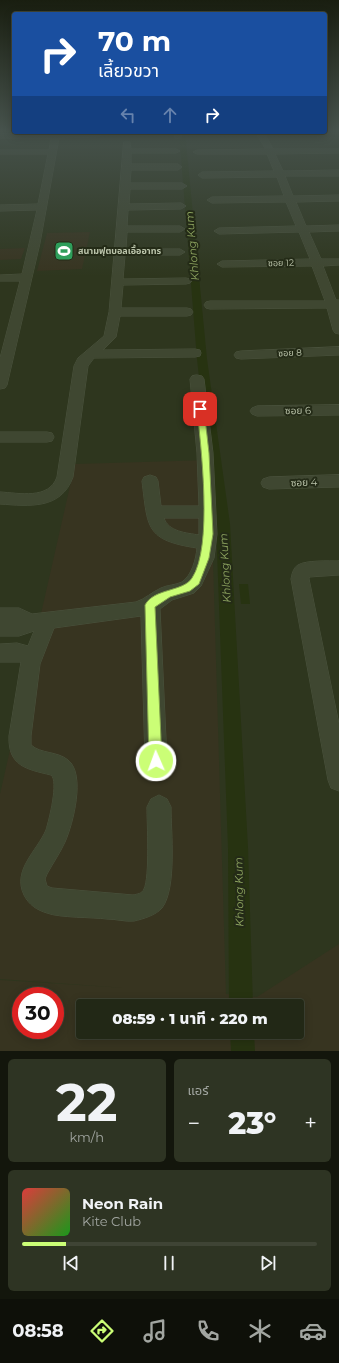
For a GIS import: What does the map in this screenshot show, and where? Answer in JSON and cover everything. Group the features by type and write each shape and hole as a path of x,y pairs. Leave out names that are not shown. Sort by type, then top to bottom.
{"street":[{"path":"0,385 35,242 48,178"},
{"path":"0,498 36,499 49,496 60,488 65,477 81,366 83,361 110,337 115,312 126,178"},
{"path":"282,178 290,199 336,304 339,330"},
{"path":"125,186 182,186"},
{"path":"212,200 339,198"},
{"path":"123,207 182,206"},
{"path":"0,208 42,207"},
{"path":"219,231 339,228"},
{"path":"122,229 180,229"},
{"path":"120,252 180,252"},
{"name":"ซอย 12","path":"222,264 339,262"},
{"path":"0,278 26,277"},
{"path":"117,282 186,281"},
{"path":"210,305 336,304"},
{"path":"115,312 187,312"},
{"name":"ซอย 8","path":"241,355 339,352"},
{"path":"91,354 195,353"},
{"path":"0,628 19,628 39,621 136,610 150,605 166,594 187,588 195,581 205,558 208,534 205,453 197,379"},
{"name":"ซอย 6","path":"257,411 339,410"},
{"path":"0,437 47,437"},
{"path":"150,481 156,523 162,530 183,539 207,543"},
{"name":"ซอย 4","path":"269,483 339,481"},
{"path":"154,512 206,512"},
{"path":"339,568 304,570 301,573 300,579 339,780"},
{"path":"150,605 156,761"},
{"path":"0,616 19,616 39,621"},
{"path":"39,621 33,656 30,664 20,736 20,746 23,753 28,758 59,766 63,771 66,780 59,823 55,836 36,866 33,879 34,889 40,898 49,901 133,908 146,905 154,897 158,884 159,807"},
{"path":"0,653 17,652 33,656"}],"shaded area":[{"name":"สนามฟุตบอลเอื้ออาทร","path":"90,232 82,269 37,271 47,233"},
{"path":"25,248 21,259 0,260 0,249"},
{"path":"210,460 226,994 257,997 339,944 339,1051 0,1051 0,980 126,988 0,979 0,794 75,464"},
{"path":"239,584 248,584 250,604 241,604"}],"waterway":[{"name":"Khlong Kum","path":"186,178 202,359 223,524 238,848 241,999"},
{"name":"Khlong Kum","path":"242,1039 243,1051"}],"place":[{"name":"สนามฟุตบอลเอื้ออาทร","path":"64,251"}],"route":[{"path":"156,761 150,605 166,594 187,588 195,581 205,558 208,534 205,453 200,409"}]}
